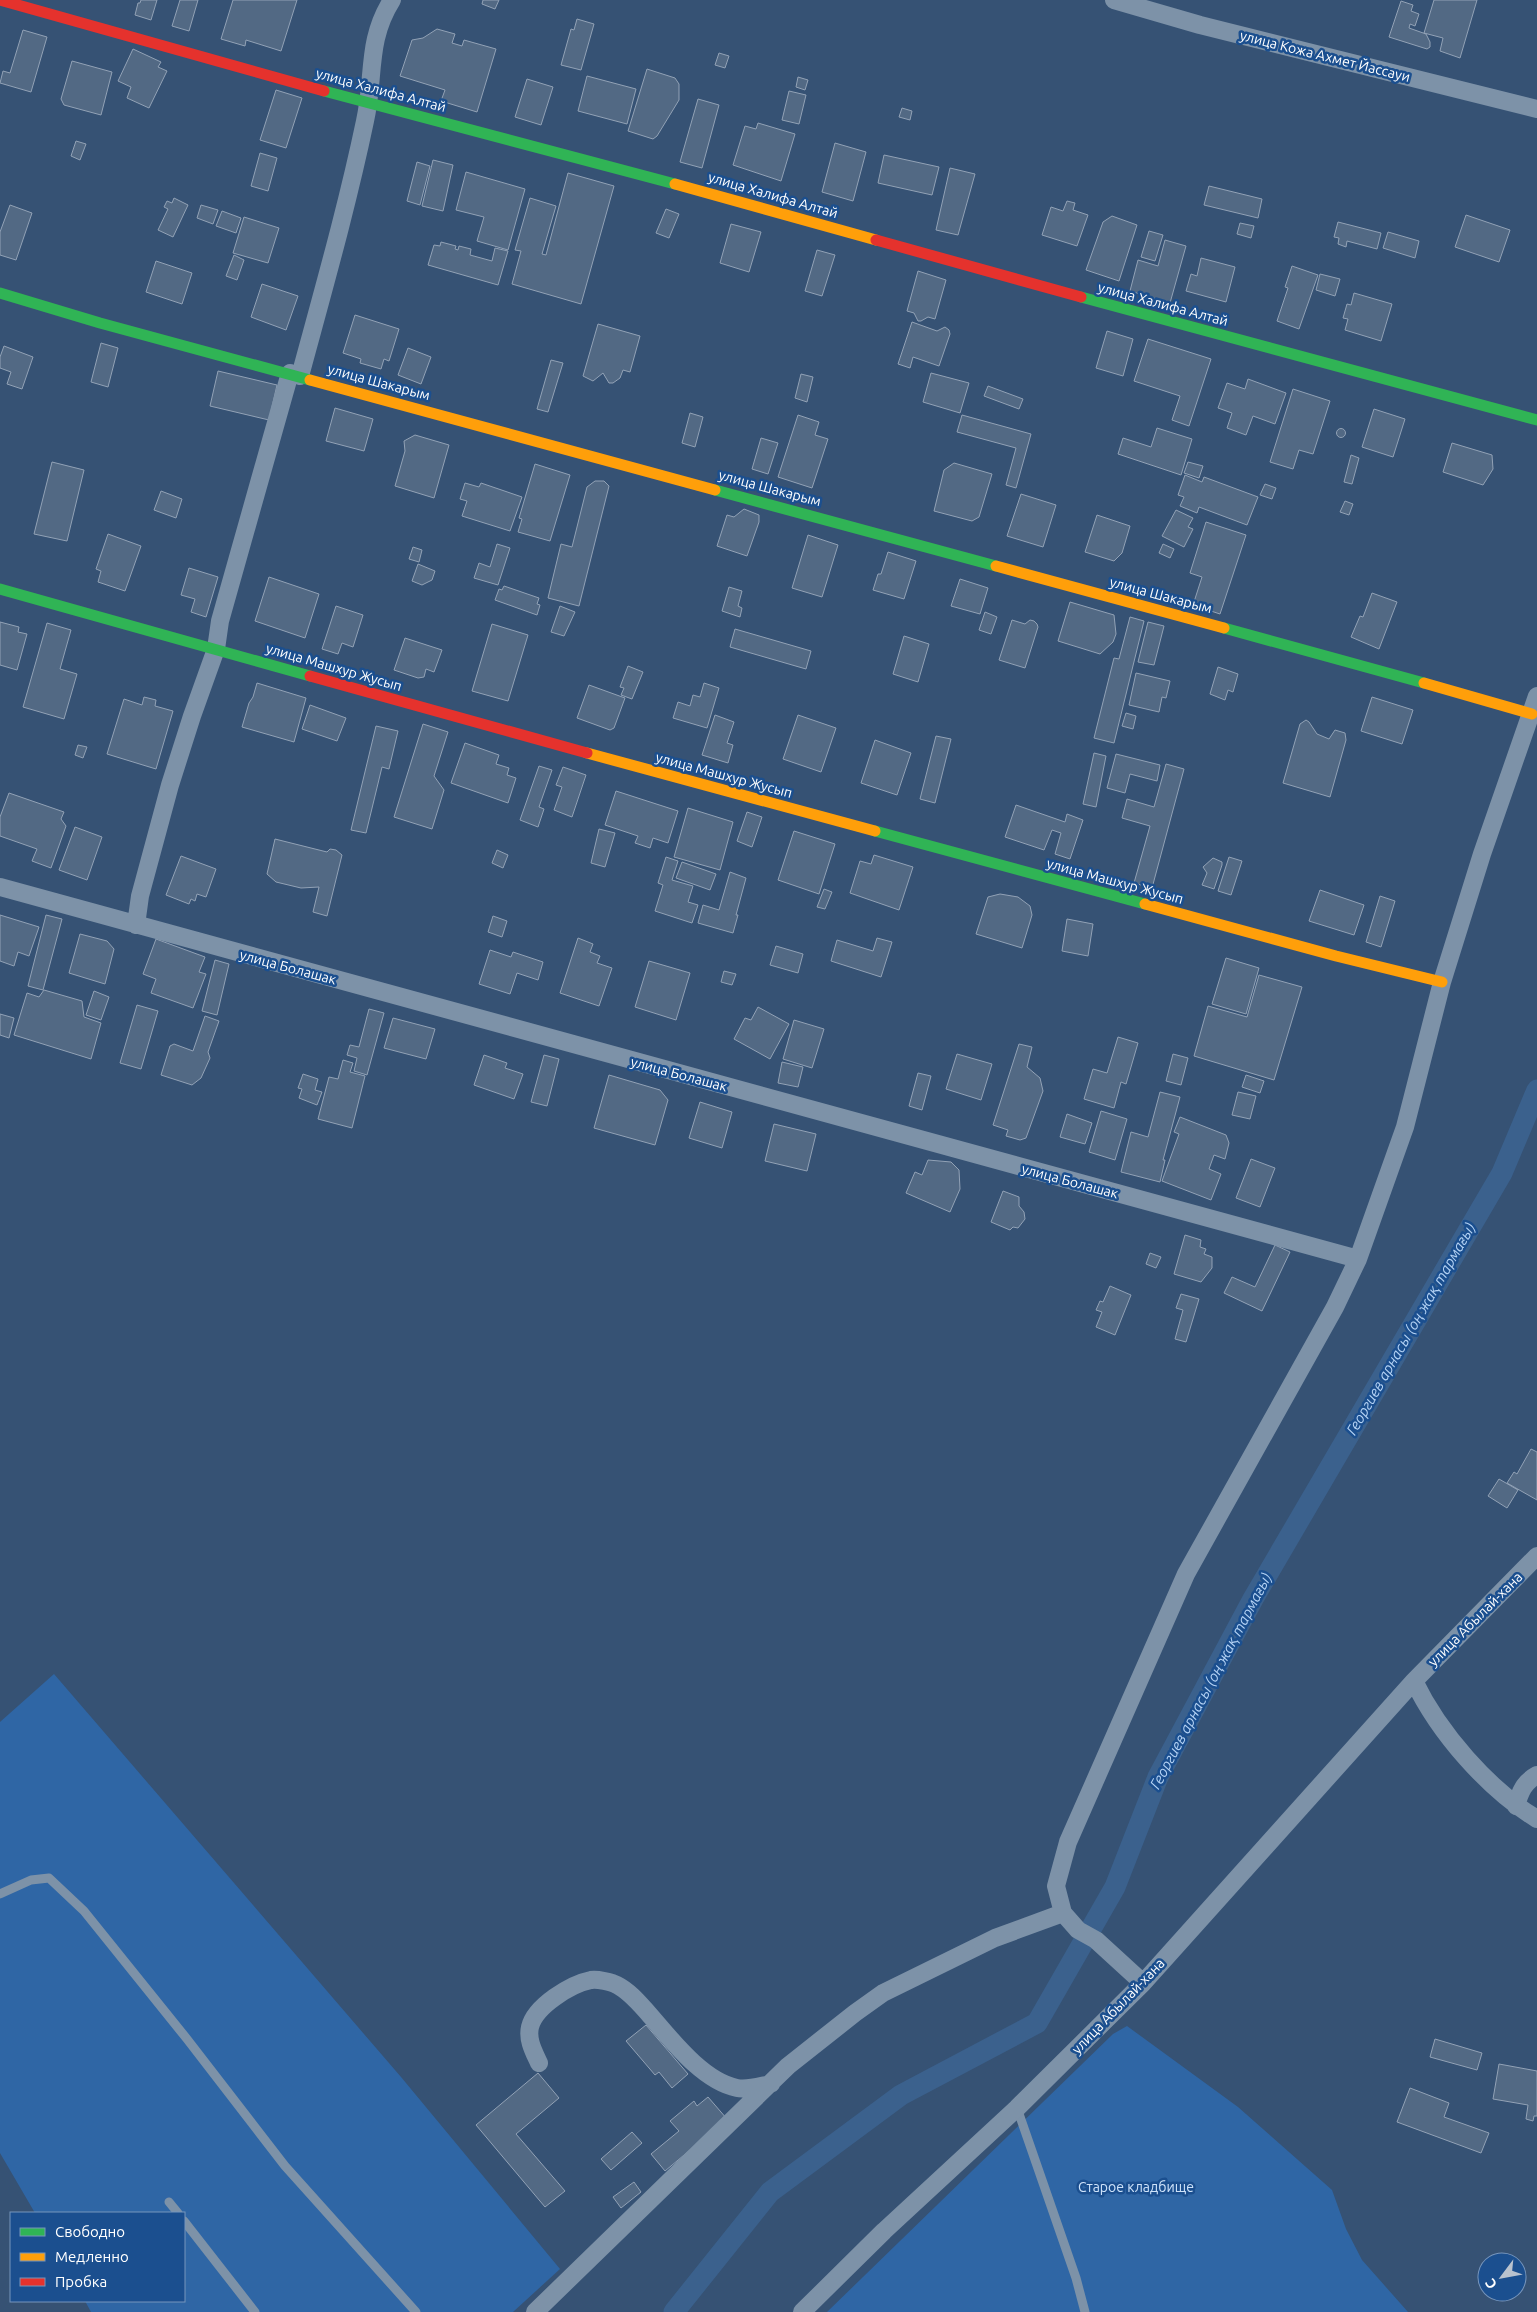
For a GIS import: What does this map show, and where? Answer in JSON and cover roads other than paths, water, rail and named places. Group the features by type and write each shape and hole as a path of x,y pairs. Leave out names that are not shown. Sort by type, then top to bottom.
{"street":[{"name":"улица Халифа Алтай","path":"0,0 369,103 594,161 1201,330 1537,420"},
{"path":"136,925 140,896 170,785 216,649 220,621 351,186 369,103 373,44 385,12 392,0"},
{"name":"улица Кожа Ахмет Йассауи","path":"1114,0 1200,25 1537,109"},
{"name":"улица Шакарым","path":"0,293 110,326 1532,714"},
{"name":"улица Машхур Жусып","path":"0,588 590,754 1336,956 1442,982"},
{"path":"1143,1983 1096,1940 1078,1930 1063,1914 1056,1886 1068,1842 1186,1574 1335,1307 1358,1259 1405,1127 1442,982 1482,854 1537,696"},
{"name":"улица Болашак","path":"0,887 1358,1259"},
{"name":"улица Абылай-хана","path":"802,2312 884,2231 1017,2108 1143,1983 1414,1681 1537,1556"},
{"path":"1414,1681 1425,1704 1450,1741 1516,1806 1537,1819"},
{"path":"1516,1806 1520,1792 1529,1780 1537,1775"},
{"path":"534,2312 788,2066 883,1993 995,1938 1063,1914"},
{"path":"539,2063 530,2042 530,2028 536,2014 551,1998 592,1980 616,1984 633,1997 684,2054 716,2080 737,2088 754,2088 770,2084"}],"lane":[{"path":"0,1894 32,1880 49,1878 84,1911 246,2113 285,2166 416,2312"},
{"path":"1017,2108 1076,2278 1085,2312"},
{"path":"169,2202 177,2212"},
{"path":"185,2222 255,2312"}],"waterway":[{"name":"Георгиев арнасы (оң жақ тармағы)","path":"674,2312 770,2192 901,2095 1037,2023 1115,1887 1158,1777 1253,1599 1502,1173 1537,1090"}],"park label":[{"name":"Старое кладбище","path":"1136,2187"}]}
